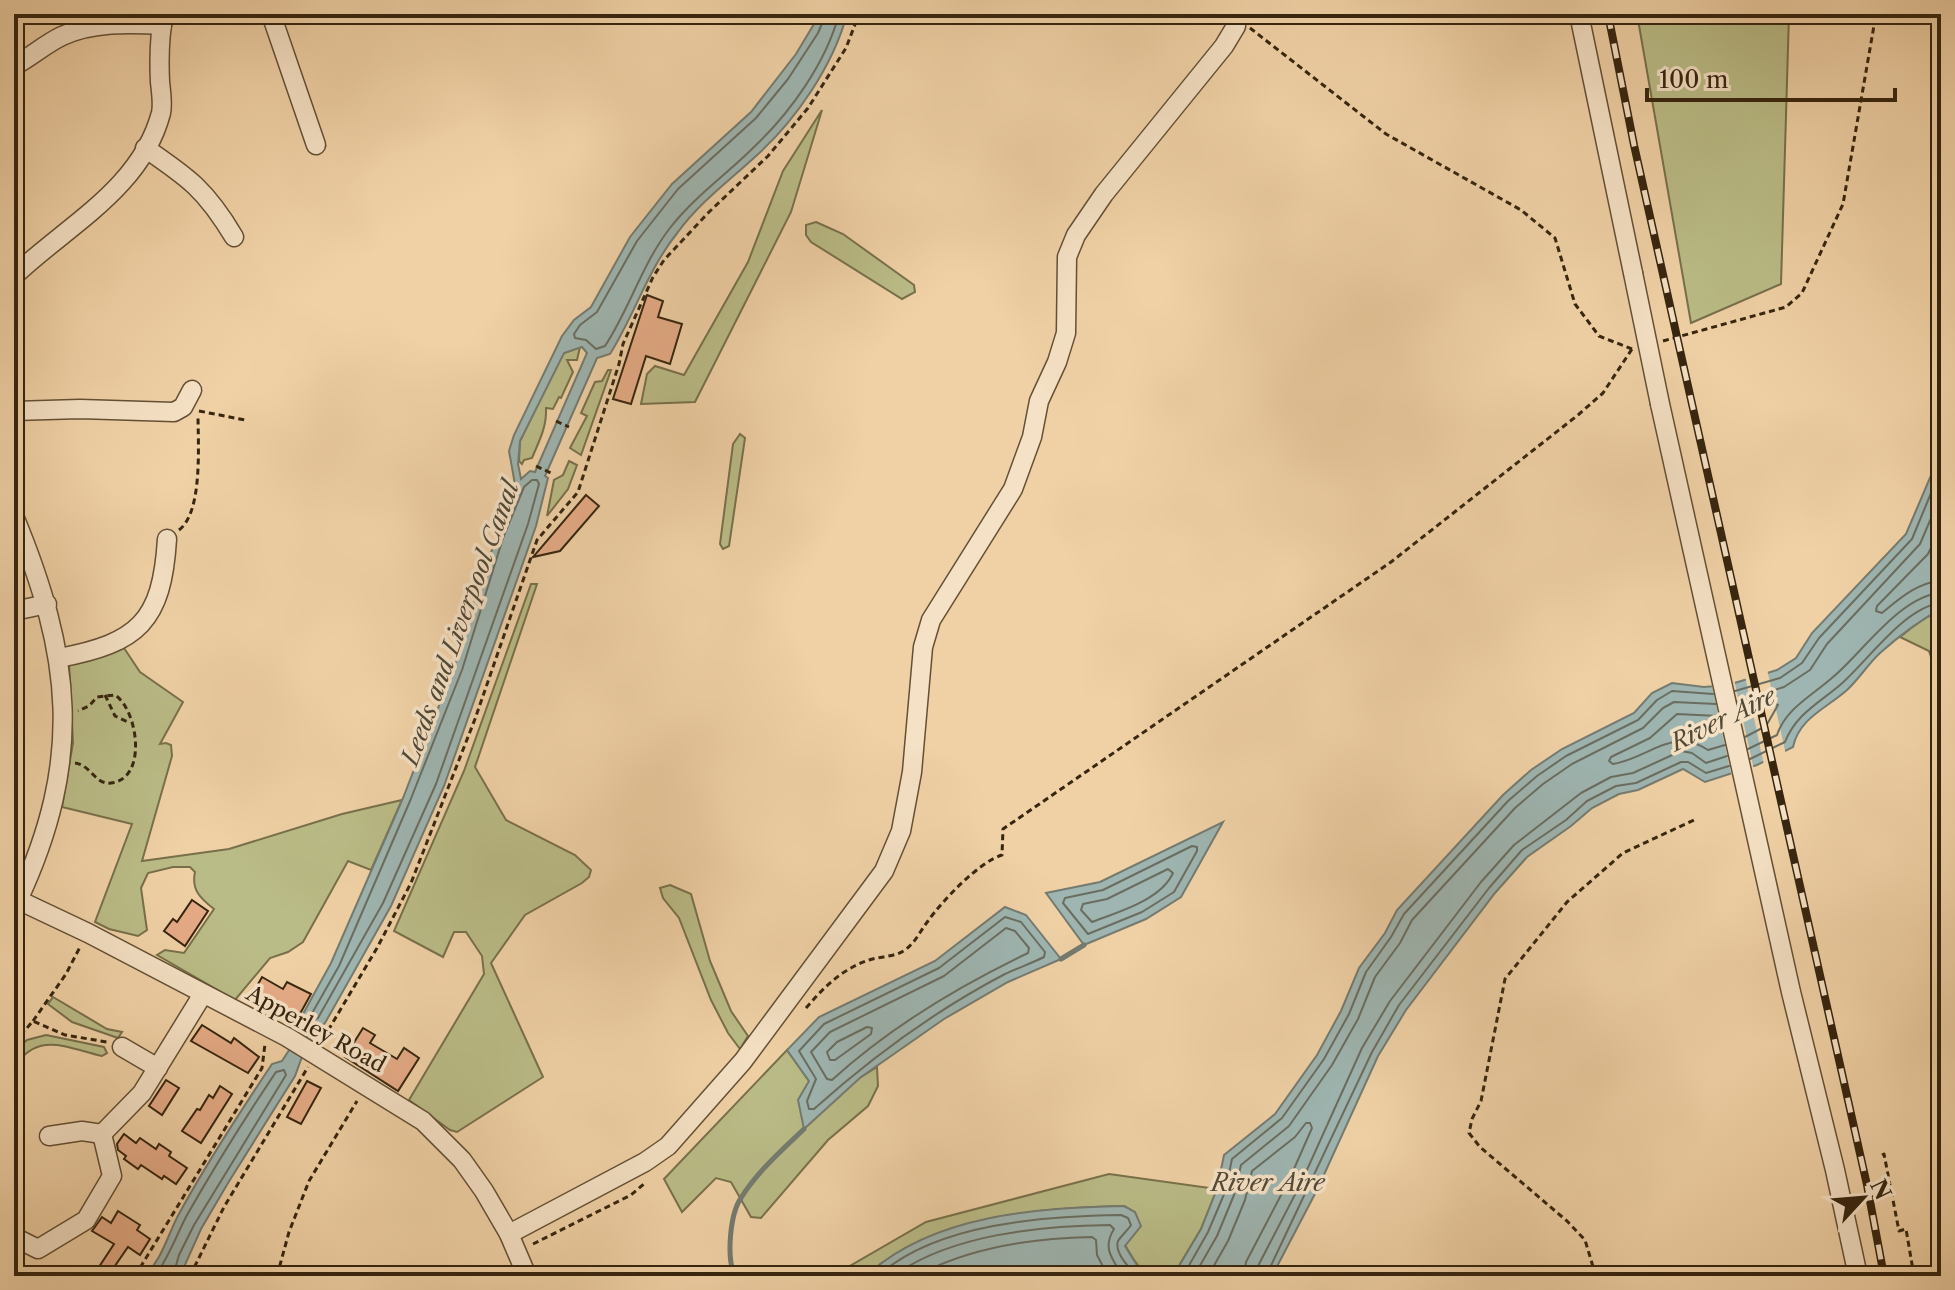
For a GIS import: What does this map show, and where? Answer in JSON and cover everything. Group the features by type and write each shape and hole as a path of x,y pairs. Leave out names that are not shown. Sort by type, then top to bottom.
{"street":[{"path":"271,14 316,145"},
{"path":"1579,14 1709,626 1858,1276"},
{"path":"509,1234 645,1162 668,1146 743,1061 884,871 901,831 912,772 923,647 931,620 1013,489 1032,437 1039,401 1066,333 1067,257 1076,235 1104,194 1224,46 1236,26 1236,18"},
{"path":"14,66 64,35 92,27 163,19 161,111 145,148 124,181 86,217 38,253 14,276"},
{"path":"145,148 190,178 215,205 234,237"},
{"path":"14,411 80,409 174,412 183,407 192,390"},
{"path":"14,516 47,604 59,658 63,712 63,746 52,808 39,849 16,899"},
{"path":"59,658 98,650 123,640 146,616 161,593 167,539"},
{"path":"14,611 47,604"},
{"name":"Apperley Road","path":"16,899 280,1033 404,1107 441,1137 462,1160 509,1234 527,1276"},
{"path":"102,1134 142,1093 203,994"},
{"path":"122,1047 158,1068"},
{"path":"49,1136 82,1131 102,1134"},
{"path":"18,1239 38,1249 86,1220 112,1176 102,1134"}],"path":[{"path":"190,1276 224,1207 303,1078 313,1051 377,948 411,883 475,719 537,540 578,492 623,344 653,277 675,247 768,156 808,108 846,48 859,14"},
{"path":"1661,342 1786,307 1802,293 1843,204 1876,14"},
{"path":"800,1014 829,981 867,961 903,952 952,894 992,858 1002,855 1003,829 1391,562 1603,393 1632,349 1599,336 1575,304 1555,238 1521,210 1386,134 1236,18"},
{"path":"167,539 188,523 197,475 198,411 245,420"},
{"path":"556,421 569,427"},
{"path":"536,466 551,473"},
{"path":"105,695 115,716 132,724"},
{"path":"60,763 88,767 100,781 110,783 123,779 129,773 136,746 132,724 121,699 115,695 97,697 81,711 63,712"},
{"path":"1592,1276 1594,1270 1585,1240 1480,1147 1469,1133 1472,1119 1481,1101 1505,979 1567,902 1623,853 1694,820"},
{"path":"14,1043 66,974 88,933"},
{"path":"33,1021 65,1035 122,1047"},
{"path":"135,1276 262,1068 265,1041 280,1033"},
{"path":"277,1276 289,1232 309,1181 367,1084"},
{"path":"1882,1155 1899,1231 1906,1229 1914,1276"}],"green space":[{"path":"1637,14 1789,14 1781,284 1691,323"},
{"path":"822,110 791,212 695,402 641,404 647,374 655,366 684,375 748,262 783,171"},
{"path":"816,222 843,234 914,285 915,292 902,299 811,242 806,235 806,225"},
{"path":"580,347 577,360 567,360 573,372 561,398 553,409 546,408 544,428 532,458 524,460 522,464 519,461 520,441 558,363 564,353"},
{"path":"611,370 581,455 570,448 587,416 581,413 595,382 602,381"},
{"path":"740,434 745,438 729,546 723,549 720,544 733,444"},
{"path":"569,461 577,465 568,489 547,516 554,480 563,475"},
{"path":"531,584 537,584 475,767 506,820 575,855 591,870 582,883 525,915 491,963 543,1077 457,1132 409,1100 484,974 482,956 466,932 454,932 443,957 394,931 464,771"},
{"path":"1941,609 1941,687 1929,651 1900,637"},
{"path":"122,645 140,672 183,702 160,744 171,745 172,756 142,861 229,849 342,814 402,800 371,870 348,861 303,942 288,952 270,958 235,1000 157,955 165,950 184,953 214,909 198,894 194,884 195,872 190,867 173,867 148,873 141,888 147,930 138,936 95,922 132,824 62,807 73,743 69,662"},
{"path":"670,885 691,894 710,961 731,1011 748,1036 740,1049 711,1000 679,918 663,898 660,888"},
{"path":"53,997 107,1029 122,1032 118,1038 72,1022 48,1004"},
{"path":"46,1035 104,1047 107,1053 102,1056 65,1046 43,1045 23,1056 14,1068 14,1052 27,1040"},
{"path":"787,1050 809,1081 861,1077 877,1067 878,1086 868,1106 828,1140 761,1218 751,1217 731,1182 716,1178 682,1212 664,1179"},
{"path":"1109,1174 1217,1189 1201,1229 1173,1276 1149,1273 1135,1261 1125,1245 1135,1213 1124,1206 1057,1209 988,1219 922,1240 866,1276 845,1276 843,1270 926,1222"}],"water":[{"path":"820,14 847,14 823,72 799,109 771,142 687,221 658,261 610,354 597,358 545,476 548,478 536,526 444,786 391,906 325,1023 307,1043 295,1076 201,1229 180,1276 144,1276 156,1262 180,1212 236,1118 272,1064 282,1061 304,1027 303,1014 331,963 403,798 454,667 482,575 516,490 509,451 514,435 562,336 574,320 591,307 630,237 672,184 751,112 796,54","holes":["582,347 587,353 535,472 530,471 521,479 518,464 520,441 564,353"]},
{"name":"River Aire","path":"1941,452 1941,609 1909,629 1880,653 1847,690 1807,721 1793,747 1757,765 1705,782 1683,769 1638,790 1619,794 1592,808 1527,857 1495,893 1406,1010 1378,1056 1317,1190 1272,1276 1173,1276 1201,1229 1217,1189 1224,1155 1275,1114 1317,1055 1341,1011 1359,968 1385,933 1397,910 1503,795 1531,770 1562,749 1634,713 1652,693 1672,683 1704,687 1728,685 1777,670 1796,658 1812,633 1906,534"},
{"path":"1223,822 1181,897 1146,919 1084,945 1046,893 1100,882"},
{"path":"1005,907 1026,915 1061,959 1008,982 944,1019 861,1077 804,1129 798,1100 809,1081 787,1050 819,1017 935,961"},
{"path":"1124,1206 1135,1212 1141,1226 1125,1246 1137,1265 1152,1276 866,1276 893,1255 922,1239 954,1227 1022,1213"}],"pier":[{"path":"1767,669 1786,755 1764,765 1745,676"},
{"path":"1734,679 1754,770 1732,778 1711,682"}],"building":[{"path":"647,295 663,301 658,317 682,324 670,364 646,356 631,404 613,399"},
{"path":"586,495 599,506 560,551 533,557"},
{"path":"192,900 208,911 185,946 164,931 173,919 177,922"},
{"path":"262,977 283,989 287,982 311,994 296,1021 252,995"},
{"path":"202,1025 231,1043 234,1038 259,1057 248,1073 191,1041"},
{"path":"363,1028 375,1035 370,1043 397,1059 404,1048 419,1058 398,1091 345,1057"},
{"path":"166,1080 179,1088 162,1115 149,1106"},
{"path":"307,1081 321,1088 301,1124 287,1117"},
{"path":"220,1086 232,1094 201,1143 182,1131 197,1109 200,1110 209,1095 213,1098"},
{"path":"124,1134 136,1143 140,1138 156,1149 159,1144 171,1152 169,1156 187,1168 176,1184 141,1165 138,1169 124,1159 126,1156 118,1150 117,1144"},
{"path":"118,1211 140,1225 137,1230 150,1239 140,1255 128,1247 108,1276 93,1276 114,1244 92,1231 102,1217 111,1223"}],"waterway":[{"path":"1061,959 1084,945"},
{"path":"735,1276 730,1248 737,1205 762,1170 804,1129"}],"railway":[{"path":"1608,14 1634,145 1867,1185 1884,1276"}],"water label":[{"name":"Leeds and Liverpool Canal","path":"460,623"}]}
